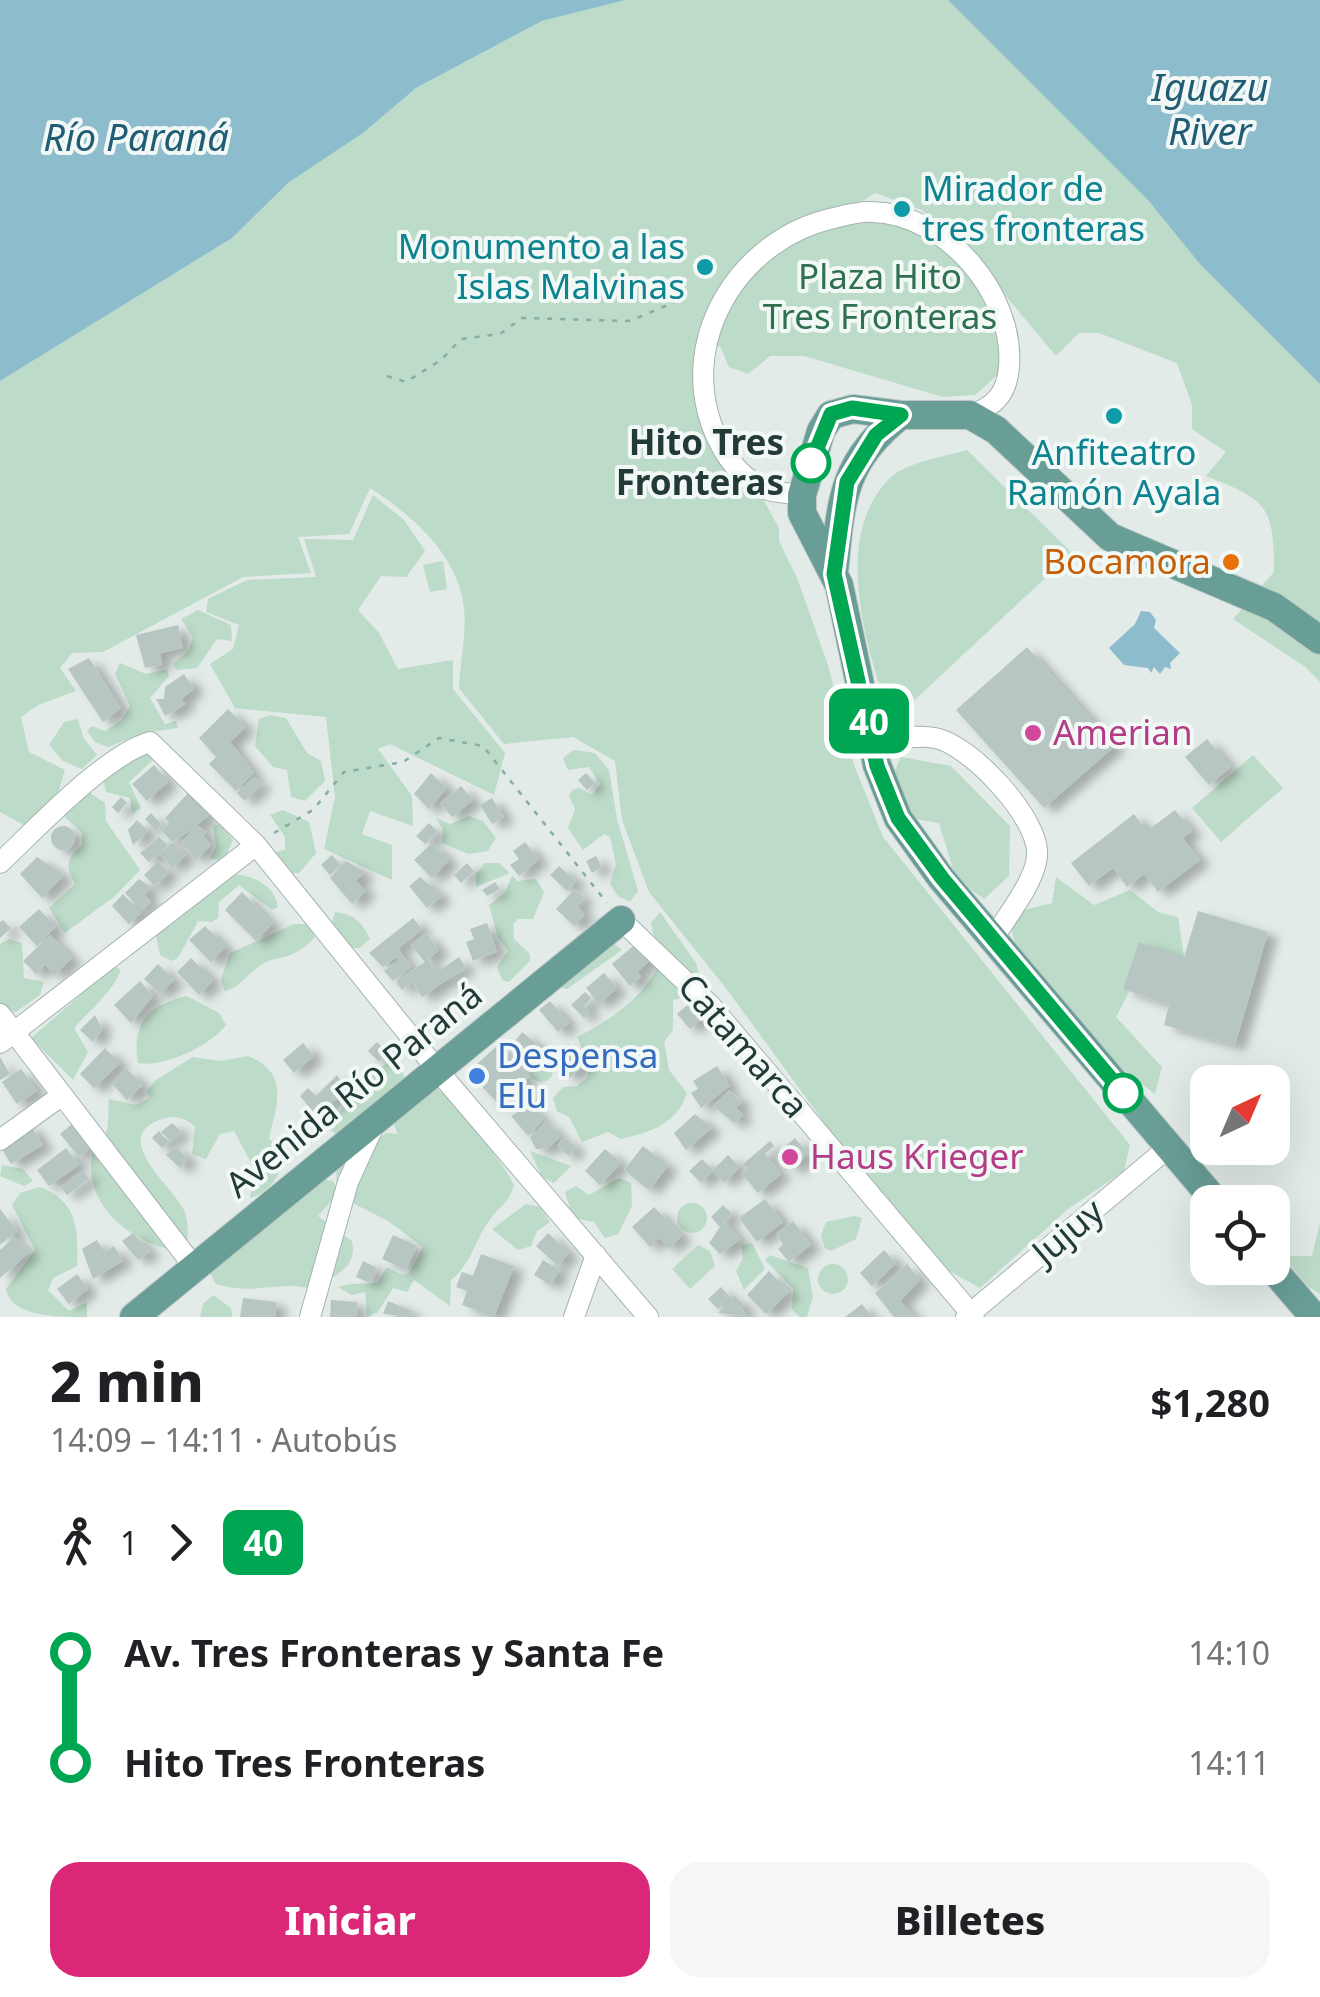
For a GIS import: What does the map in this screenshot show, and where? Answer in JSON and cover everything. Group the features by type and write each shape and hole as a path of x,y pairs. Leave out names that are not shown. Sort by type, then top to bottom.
{"main road":[{"path":"1202,1185 898,818 877,766 834,574 802,512 802,495 820,431 831,414 852,408 901,415 970,415 1016,448 1110,536 1274,607 1320,640"},
{"path":"834,574 847,482 876,435 901,415"},
{"name":"Avenida Río Paraná","path":"134,1317 621,920"},
{"path":"1287,1285 1314,1317"}],"street":[{"path":"802,495 766,490 736,470 717,440 704,404 702,371 711,324 725,293 741,271 795,231 871,211 898,216 951,247 986,278 1002,308 1012,340 1008,381 987,410 970,415"},
{"path":"873,741 936,738 982,767 1034,832 1035,866 994,938"},
{"path":"0,864 64,803 134,746 150,742 256,844 439,1072 648,1317"},
{"path":"7,1039 256,844"},
{"name":"Catamarca","path":"621,920 711,1006 970,1316"},
{"path":"0,1014 7,1039 61,1096 195,1268"},
{"path":"0,1140 61,1096"},
{"path":"310,1317 348,1182 375,1123"},
{"name":"Jujuy","path":"970,1316 1170,1147"},
{"path":"574,1317 596,1255"}],"path":[{"path":"386,376 406,382 441,360 461,339 500,334 522,318 572,323 630,321 675,302"},
{"path":"256,844 313,810 344,772 404,762 439,738 483,746 621,920"}],"green space":[{"name":"Plaza Hito Tres Fronteras","path":"626,0 948,0 1150,201 1199,263 1320,384 1320,682 1304,666 1233,619 1274,572 1269,519 1255,500 1206,476 1226,452 1192,429 1192,405 1177,363 1099,333 1079,333 1056,356 969,252 922,210 875,193 846,212 898,221 936,242 964,268 993,314 1003,370 975,395 943,397 804,356 770,356 748,374 729,367 720,346 706,351 703,390 779,528 779,541 797,578 828,665 854,765 883,837 1130,1145 1124,1171 1068,1209 980,1288 935,1263 872,1188 725,987 649,892 622,820 615,761 573,737 504,744 459,688 465,622 458,583 428,535 370,488 349,534 298,537 311,573 243,577 103,652 72,653 60,668 76,691 38,705 21,717 29,752 65,770 51,817 24,825 0,812 0,381 232,238 288,183 363,133 416,88 542,21"},
{"path":"967,450 1072,553 891,722 865,632 858,565 861,534 871,505 895,474 914,464"},
{"path":"373,495 404,520 425,551 406,577 381,576 358,610 379,633 398,669 453,660 453,689 505,753 494,795 390,744 378,749 412,796 413,826 370,811 362,834 392,845 392,880 324,849 335,797 326,717 235,708 210,664 233,649 239,625 206,612 208,599 247,580 316,577 304,539 353,540"},
{"path":"443,561 447,589 430,592 423,565"},
{"path":"198,610 231,625 232,641 217,639 197,668 176,670 173,664 189,650 193,637 181,619"},
{"path":"120,663 146,674 167,669 169,676 150,698 165,724 176,721 178,728 143,733 108,747 95,742 87,731 92,726 105,731 122,720 130,706 115,674"},
{"path":"270,715 286,718 307,753 321,761 325,781 305,801 291,797 287,770 273,767 255,746 259,719"},
{"path":"78,719 84,739 97,755 82,769 63,761 49,745 64,722"},
{"path":"573,750 595,753 609,770 617,819 638,891 630,902 618,896 610,884 616,864 610,837 604,834 583,850 568,828 575,809 569,796 572,790 579,788 592,795 600,784 589,767 568,770 563,758"},
{"path":"145,752 153,760 129,782 141,808 132,814 130,798 106,792 103,779"},
{"path":"1253,755 1283,788 1221,842 1192,808"},
{"path":"901,757 951,766 1010,826 1009,876 984,899 956,879 939,823 903,817 892,777"},
{"path":"90,793 105,803 106,821 140,870 115,896 65,933 49,908 75,884 69,863 82,845 82,833 65,817 63,803"},
{"path":"283,810 309,822 316,853 299,873 286,873 271,853 285,850 285,837 270,815"},
{"path":"469,816 483,821 496,838 488,851 468,854 442,843 443,830 436,818 450,824"},
{"path":"220,824 233,840 224,860 210,859 216,847 213,826"},
{"path":"485,863 499,863 510,873 476,887 476,874"},
{"path":"234,874 262,883 278,907 272,910 239,885 219,902 218,918 212,922 198,921 178,958 171,961 160,955 156,935"},
{"path":"512,875 517,881 536,879 544,892 533,919 518,919 513,924 514,939 530,954 530,961 509,982 502,980 497,967 508,951 498,938 489,905 505,893"},
{"path":"1056,877 1094,905 1130,890 1158,912 1178,917 1184,957 1131,988 1116,1017 1162,1067 1155,1094 1100,1052 1083,1023 1058,1008 1024,970 1011,929 1024,910 1052,903"},
{"path":"335,912 357,920 370,939 360,948 346,948 331,925"},
{"path":"660,912 696,963 704,992 673,1000 673,1030 664,1042 669,1070 687,1093 677,1112 652,1130 621,1139 608,1132 582,1142 569,1117 557,1111 553,1098 563,1087 577,1086 588,1077 588,1063 577,1037 625,1006 645,987 660,963 651,923"},
{"path":"294,924 309,924 315,937 291,955 265,963 225,991 221,979 230,953"},
{"path":"9,939 22,943 24,978 44,982 40,995 16,1012 0,1007 0,944"},
{"path":"611,941 622,950 567,989 553,986"},
{"path":"114,966 121,970 112,987 74,1028 88,1052 73,1080 31,1038"},
{"path":"187,996 219,1013 226,1025 186,1054 160,1062 138,1063 137,1037 145,1018 162,1005"},
{"path":"248,1056 270,1071 275,1080 277,1102 269,1138 285,1159 276,1178 268,1188 250,1198 255,1170 234,1131 220,1134 206,1159 192,1154 195,1126 181,1118 166,1118 149,1126 141,1136 142,1148 184,1210 188,1242 177,1251 129,1231 104,1206 92,1174 93,1152 107,1130 109,1099 136,1105 149,1098 147,1091 156,1080 193,1057 221,1061"},
{"path":"541,1058 553,1070 541,1082 529,1070"},
{"path":"391,1062 398,1063 408,1084 336,1134 331,1130 329,1123 361,1082"},
{"path":"433,1086 476,1131 514,1185 464,1267 451,1280 450,1306 414,1280 407,1292 393,1288 378,1312 367,1317 365,1292 352,1295 338,1287 378,1282 387,1267 402,1275 409,1273 423,1247 388,1221 337,1195 318,1216 352,1241 351,1259 342,1271 311,1289 243,1289 216,1284 209,1272 311,1178 333,1181 337,1189 336,1165 386,1133 398,1134 393,1122"},
{"path":"530,1151 571,1166 554,1183 542,1177"},
{"path":"2,1165 23,1169 33,1181 24,1186 0,1176"},
{"path":"619,1178 631,1183 632,1206 618,1234 605,1238 594,1222 573,1218 565,1192 576,1186 589,1195"},
{"path":"40,1187 53,1193 69,1209 77,1241 77,1266 53,1278 48,1290 69,1311 87,1302 87,1317 37,1314 17,1305 6,1289 35,1250 12,1205 20,1193"},
{"path":"692,1203 706,1212 707,1218 698,1232 692,1233 678,1224 677,1218 686,1204"},
{"path":"526,1204 540,1207 550,1222 537,1231 531,1246 518,1250 492,1229"},
{"path":"862,1218 856,1239 831,1251 825,1248 821,1235 826,1222"},
{"path":"1320,1222 1320,1294 1307,1286 1290,1265 1290,1256 1312,1256"},
{"path":"752,1243 765,1269 744,1290 736,1271 743,1258 741,1245"},
{"path":"698,1245 710,1251 715,1266 690,1289 672,1269"},
{"path":"770,1255 808,1268 813,1297 807,1317 799,1317 792,1309 793,1289 765,1260"},
{"path":"833,1264 844,1268 848,1279 844,1290 833,1294 822,1290 818,1279 822,1268"},
{"path":"213,1295 231,1308 232,1317 200,1317 203,1304"}],"water":[{"name":"Río Paraná","path":"0,0 626,0 542,21 416,88 363,133 288,183 232,238 0,381"},
{"name":"Iguazu River","path":"948,0 1320,0 1320,384 1199,263 1149,201"},
{"path":"1141,611 1150,612 1156,620 1154,628 1180,653 1170,663 1171,669 1165,667 1160,674 1154,667 1151,673 1148,668 1124,665 1109,648 1135,624"}],"building":[{"path":"178,625 183,648 160,653 162,665 145,668 136,635"},
{"path":"1027,647 1115,746 1044,808 956,710"},
{"path":"89,658 121,708 103,722 68,669"},
{"path":"184,674 194,689 181,699 186,704 165,716 156,699 164,699 165,687"},
{"path":"228,709 246,727 230,742 254,773 236,791 209,764 216,757 199,738"},
{"path":"1207,739 1231,767 1209,785 1185,757"},
{"path":"154,765 168,782 147,801 132,784"},
{"path":"431,773 447,788 429,809 414,794"},
{"path":"586,773 595,783 587,790 578,780"},
{"path":"254,777 262,784 245,801 237,793"},
{"path":"461,786 473,800 452,817 440,803"},
{"path":"188,793 209,815 197,825 207,832 203,836 211,845 196,859 181,843 194,828 172,842 162,831 169,823 165,818"},
{"path":"121,797 127,803 118,813 112,807"},
{"path":"492,798 504,817 492,824 480,805"},
{"path":"1175,810 1192,831 1183,838 1200,860 1158,892 1144,874 1127,887 1113,868 1089,886 1071,863 1134,814 1147,831"},
{"path":"151,813 161,824 155,830 145,819"},
{"path":"137,820 148,831 133,845 128,830"},
{"path":"429,823 438,832 425,844 416,836"},
{"path":"63,826 72,829 72,847 63,850 54,847 51,838 54,829"},
{"path":"159,837 168,845 149,862 140,853"},
{"path":"173,842 186,855 173,868 160,855"},
{"path":"525,842 539,859 519,876 510,865 519,859 513,851"},
{"path":"432,843 449,860 432,878 414,860"},
{"path":"332,855 341,865 330,875 321,865"},
{"path":"596,856 602,867 592,873 586,861"},
{"path":"37,857 64,875 42,898 20,874"},
{"path":"158,861 169,873 155,886 144,875"},
{"path":"346,861 365,872 356,881 366,891 352,904 330,878"},
{"path":"467,863 474,871 461,883 454,875"},
{"path":"559,866 576,881 567,891 550,875"},
{"path":"420,877 442,896 427,908 409,886"},
{"path":"139,879 151,887 144,894 151,902 142,911 125,893"},
{"path":"495,882 500,889 487,896 482,890"},
{"path":"575,889 584,898 577,906 585,915 574,926 556,909"},
{"path":"242,892 273,924 256,941 225,910"},
{"path":"123,894 141,913 129,924 112,906"},
{"path":"39,909 56,927 37,946 19,927"},
{"path":"1198,911 1268,932 1235,1045 1164,1025 1169,1005 1123,989 1139,942 1184,957"},
{"path":"413,918 422,929 398,948 411,967 393,981 384,971 399,960 396,957 383,967 369,953"},
{"path":"3,920 11,928 0,938 0,922"},
{"path":"487,923 497,952 473,961 466,942 474,939 470,929"},
{"path":"205,926 226,947 211,962 189,940"},
{"path":"426,933 439,950 428,959 433,967 436,965 440,970 459,957 466,967 422,997 412,982 402,990 396,981 425,962 411,945"},
{"path":"50,935 72,958 55,975 45,965 36,974 23,961"},
{"path":"638,942 652,959 637,972 641,977 630,986 612,964"},
{"path":"191,958 213,980 199,995 177,972"},
{"path":"158,964 174,980 160,994 144,979"},
{"path":"604,973 617,988 599,1004 586,988"},
{"path":"140,981 153,996 131,1023 114,1005"},
{"path":"585,992 591,998 584,1006 590,1012 584,1018 571,1005"},
{"path":"550,1001 569,1023 558,1032 539,1010"},
{"path":"692,1001 705,1016 690,1029 677,1014"},
{"path":"95,1015 102,1029 93,1042 80,1030"},
{"path":"522,1032 542,1048 530,1062 511,1046"},
{"path":"377,1042 388,1053 379,1062 368,1051"},
{"path":"303,1043 314,1056 294,1073 283,1060"},
{"path":"499,1044 529,1077 519,1087 530,1099 519,1109 508,1096 499,1105 476,1080 476,1065"},
{"path":"569,1044 586,1064 569,1078 552,1057"},
{"path":"105,1048 120,1063 94,1088 80,1074"},
{"path":"0,1057 10,1074 0,1080"},
{"path":"717,1066 730,1086 701,1108 691,1093 698,1089 693,1081"},
{"path":"21,1069 37,1091 17,1104 2,1082"},
{"path":"127,1069 143,1085 127,1100 112,1084"},
{"path":"337,1075 347,1091 316,1115 300,1096 308,1088 316,1096"},
{"path":"729,1090 742,1102 736,1107 743,1115 734,1123 713,1106"},
{"path":"530,1105 544,1119 528,1136 511,1116"},
{"path":"695,1114 712,1128 686,1150 674,1133"},
{"path":"546,1121 561,1136 549,1148 536,1149 530,1137"},
{"path":"172,1123 181,1131 171,1141 161,1132"},
{"path":"30,1124 43,1145 11,1164 0,1146"},
{"path":"72,1124 91,1147 79,1157 60,1134"},
{"path":"159,1131 169,1142 162,1148 152,1138"},
{"path":"564,1137 576,1147 569,1156 557,1146"},
{"path":"795,1138 810,1156 805,1156 793,1170 778,1152"},
{"path":"770,1141 774,1146 765,1154 781,1174 758,1193 741,1173 747,1168 743,1164"},
{"path":"175,1146 188,1159 180,1168 166,1155"},
{"path":"643,1146 668,1166 649,1190 624,1170"},
{"path":"66,1148 79,1165 49,1186 37,1170"},
{"path":"605,1149 621,1163 600,1185 585,1171"},
{"path":"728,1155 740,1167 724,1182 713,1171 701,1183 689,1171 702,1159 713,1170"},
{"path":"83,1171 89,1179 67,1195 61,1187"},
{"path":"765,1199 783,1222 757,1242 739,1218"},
{"path":"723,1205 732,1214 724,1222 741,1239 720,1254 709,1243 720,1227 711,1217"},
{"path":"654,1207 682,1236 669,1248 659,1238 650,1247 632,1227"},
{"path":"0,1209 17,1231 0,1245"},
{"path":"793,1221 811,1245 789,1262 778,1249 783,1244 776,1234"},
{"path":"133,1233 150,1252 138,1260 122,1241"},
{"path":"548,1233 569,1253 558,1266 536,1246"},
{"path":"393,1235 417,1246 406,1270 382,1259"},
{"path":"15,1237 30,1252 0,1278 0,1250"},
{"path":"97,1240 105,1252 114,1246 123,1261 93,1279 82,1249"},
{"path":"884,1250 896,1263 872,1286 860,1273"},
{"path":"481,1254 514,1266 494,1317 462,1305 467,1291 456,1287 462,1272 473,1276"},
{"path":"543,1260 560,1270 550,1285 534,1275"},
{"path":"363,1261 377,1268 370,1283 356,1277"},
{"path":"907,1264 920,1280 900,1301 916,1317 894,1317 875,1293"},
{"path":"769,1271 789,1292 766,1314 747,1295"},
{"path":"77,1274 88,1289 69,1304 57,1289"},
{"path":"721,1287 730,1297 718,1309 708,1299"},
{"path":"735,1296 744,1305 741,1308 750,1317 718,1313"},
{"path":"243,1298 277,1302 275,1317 240,1317"},
{"path":"331,1300 357,1302 356,1317 330,1317"},
{"path":"388,1301 412,1311 410,1317 383,1314"},
{"path":"862,1304 872,1317 845,1317"}],"bus line":[{"name":"40","path":"811,463 820,431 831,414 852,408 901,415 876,435 857,459 847,482 840,509 834,574 859,671 877,766 898,818 942,878 1123,1093"}],"place":[{"name":"Mirador de tres fronteras","path":"902,209"},
{"name":"Monumento a las Islas Malvinas","path":"705,267"},
{"name":"Anfiteatro Ramón Ayala","path":"1114,416"},
{"name":"Hito Tres Fronteras","path":"811,463"},
{"name":"Bocamora","path":"1231,562"},
{"name":"Amerian","path":"1033,733"},
{"name":"Despensa Elu","path":"477,1076"},
{"name":"Haus Krieger","path":"790,1157"}]}
